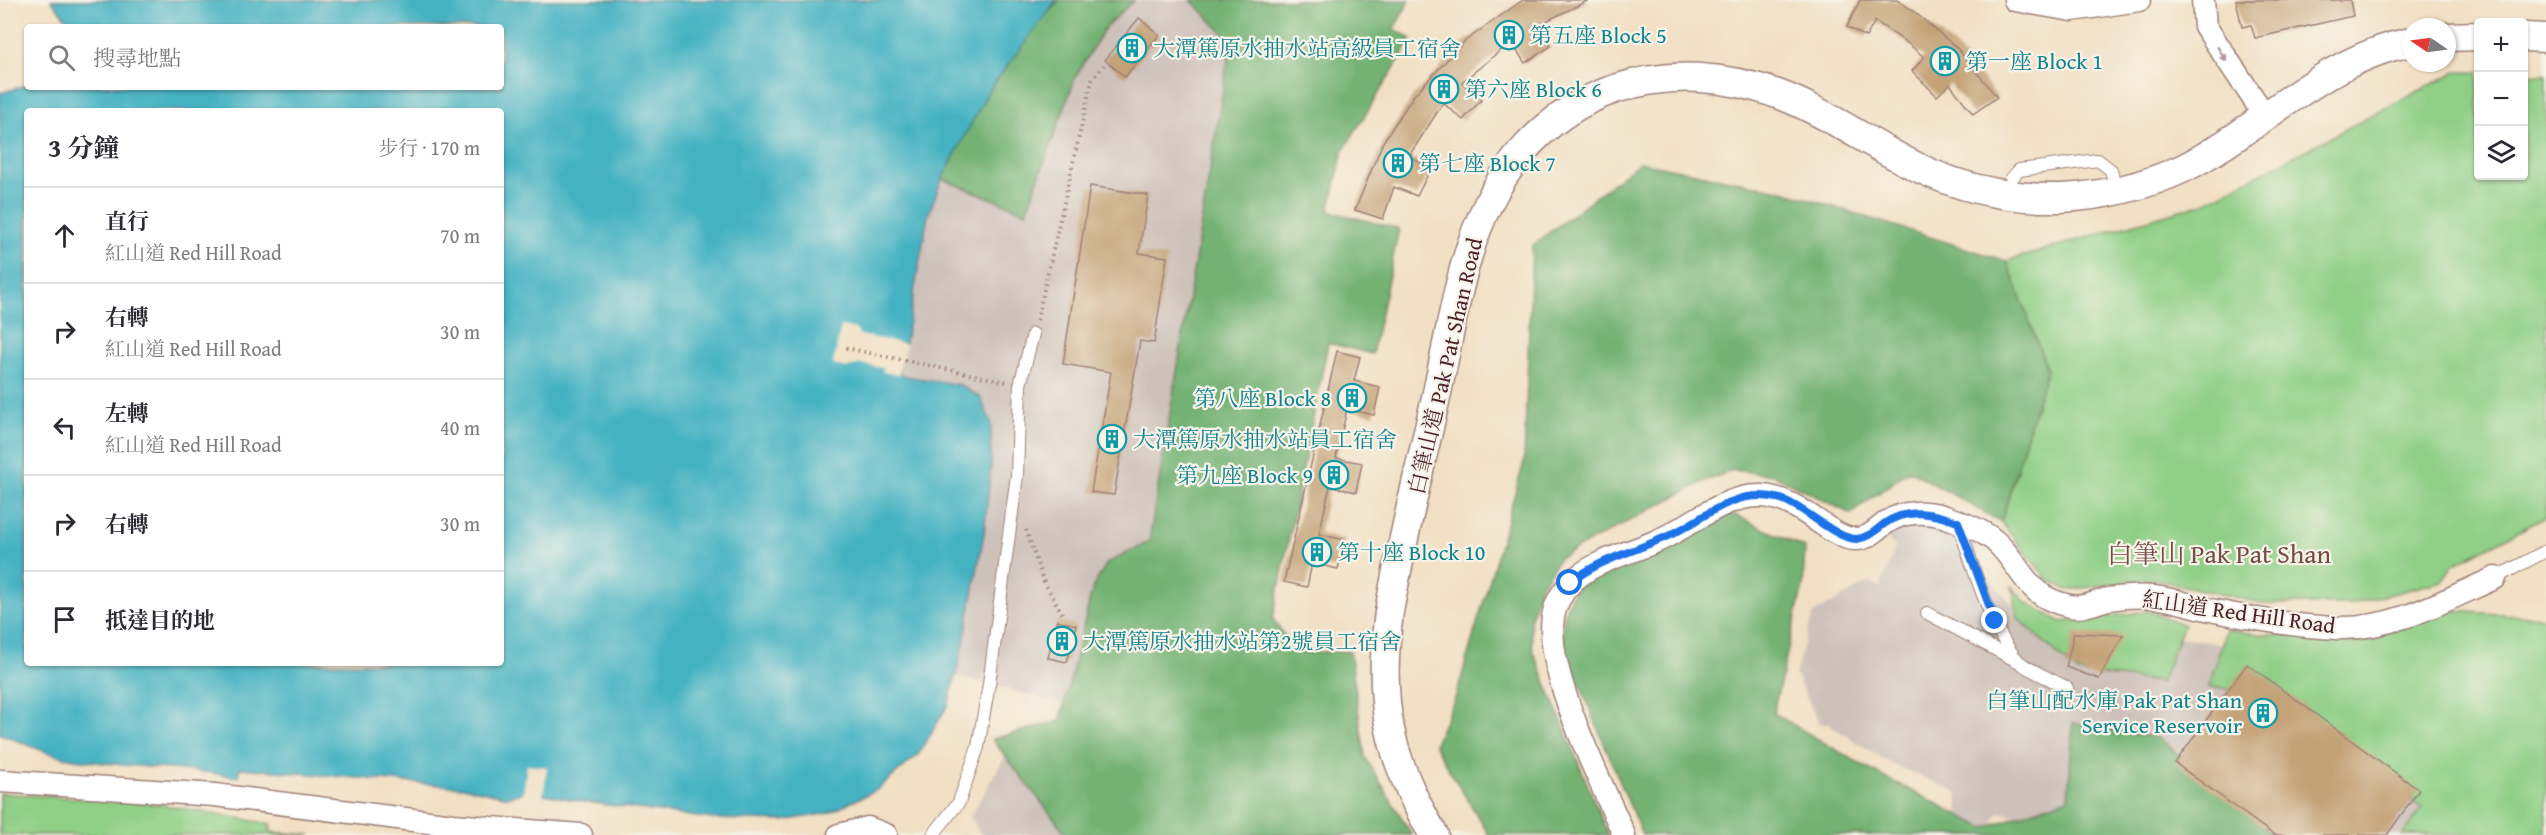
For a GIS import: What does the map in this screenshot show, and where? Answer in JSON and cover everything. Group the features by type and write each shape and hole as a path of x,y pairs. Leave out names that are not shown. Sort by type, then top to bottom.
{"street":[{"path":"2015,0 2072,10 2139,0"},
{"path":"2203,0 2205,26 2265,116"},
{"path":"2456,37 2474,36"},
{"path":"2528,37 2546,38"},
{"name":"白筆山道 Pak Pat Shan Road","path":"1434,835 1409,789 1390,732 1384,686 1388,620 1471,246 1501,180 1529,144 1562,116 1614,88 1660,78 1684,76 1724,79 1789,99 1937,176 2008,195 2060,198 2116,190 2180,169 2333,72 2376,52 2402,45"},
{"name":"紅山道 Red Hill Road","path":"1624,835 1568,704 1552,632 1553,617 1561,596 1570,583 1592,567 1668,536 1726,503 1745,497 1764,496 1789,502 1842,536 1853,539 1869,535 1891,519 1908,514 1927,513 1958,522 1991,537 2003,549 2021,576 2037,591 2056,602 2080,607 2106,600 2151,597 2216,611 2337,628 2383,623 2408,615 2494,578"},
{"path":"0,781 215,795 453,825 581,835"},
{"path":"839,835 868,828 886,835"}],"lane":[{"path":"933,835 959,801 978,747 989,684 1017,475 1020,385 1034,334"},
{"path":"1958,522 1995,621 2021,663"},
{"name":"紅山道 Red Hill Road","path":"2494,578 2546,551"},
{"path":"1927,613 2067,688"}],"path":[{"path":"1034,334 1092,80 1104,65"},
{"path":"846,348 1020,385"},
{"path":"1010,515 1027,530 1043,580 1063,615"}],"shaded area":[{"path":"1134,0 1191,0 1231,40 1149,542 1107,563 1093,587 1064,704 955,676 984,534 991,466 899,375 928,215 942,179 1026,212 1076,76 1104,29"},
{"path":"1908,523 1935,524 1946,529 1957,539 1975,545 1979,567 2020,613 2074,633 2067,667 2098,679 2103,664 2123,635 2188,638 2259,651 2361,639 2432,835 2189,835 2063,828 1999,812 1985,835 1960,823 1957,792 1891,764 1828,724 1820,724 1795,674 1813,614 1869,582 1880,588 1895,547 1885,536 1897,527"},
{"path":"1010,748 1080,835 981,835 970,817"}],"green space":[{"path":"1059,0 1134,0 1104,29 1076,76 1026,212 942,179 989,90 1028,36"},
{"path":"1191,0 1410,0 1394,29 1412,39 1343,151 1329,211 1399,229 1372,354 1328,343 1273,619 1297,653 1350,651 1365,757 1412,835 1067,835 992,739 1060,721 1093,587 1107,563 1149,542 1231,41"},
{"path":"2455,72 2474,72 2474,180 2528,180 2528,74 2546,75 2546,517 2453,565 2442,581 2352,604 2266,604 2152,579 2067,590 2047,579 2001,522 2047,369 2007,261 2204,203"},
{"path":"1640,162 1780,190 2007,261 2047,369 2001,522 1909,470 1851,514 1774,475 1733,470 1701,483 1559,558 1540,587 1530,621 1533,651 1608,835 1489,835 1434,745 1456,696 1524,462 1532,246"},
{"path":"1714,511 1735,515 1805,548 1803,586 1773,713 1874,772 1985,828 2068,798 2073,723 2159,738 2272,835 1642,835 1563,644 1566,611 1571,596 1580,581"},
{"path":"2012,587 2024,601 2061,622 2150,611 2184,625 2161,682 2078,673 2018,618"},
{"path":"2452,611 2546,617 2546,835 2402,835 2422,808 2250,691 2209,687 2226,629 2264,635 2355,635"},
{"path":"0,793 159,804 271,824 270,832 311,835 0,835"}],"water":[{"path":"51,0 1057,0 989,90 942,179 928,215 899,375 960,385 980,397 991,422 991,466 984,533 964,643 948,705 918,755 878,789 829,813 783,821 713,819 524,792 508,797 463,787 240,768 238,777 111,764 60,756 0,734 0,93 24,86 24,90 504,90 504,24 71,24"}],"pier":[{"path":"841,326 855,329 860,335 906,344 899,375 883,372 883,368 860,364 848,368 833,365"},
{"path":"527,765 547,767 543,797 523,795"}],"building":[{"path":"1523,0 1589,0 1540,24 1551,46 1525,63 1511,42 1462,82 1481,100 1463,120 1443,103 1409,156 1431,168 1417,196 1394,187 1383,219 1355,210 1383,142 1414,95 1465,41"},
{"name":"第一座 Block 1","path":"1860,0 1897,0 1912,10 1958,49 1997,97 1973,114 1950,84 1937,96 1912,71 1924,57 1910,45 1875,21 1866,37 1847,27"},
{"path":"2236,0 2350,0 2353,16 2255,38 2251,25 2242,27"},
{"name":"大潭篤原水抽水站高級員工宿舍","path":"1139,18 1159,35 1125,77 1105,60"},
{"path":"1090,186 1148,195 1139,253 1167,257 1154,343 1140,341 1114,495 1091,492 1111,372 1063,364"},
{"path":"1337,351 1360,357 1354,381 1380,387 1374,415 1347,409 1336,458 1362,463 1356,492 1330,486 1319,534 1345,540 1338,569 1312,563 1307,587 1284,582"},
{"name":"大潭篤原水抽水站第2號員工宿舍","path":"1057,620 1076,625 1067,662 1048,658"},
{"path":"2074,633 2123,635 2099,679 2066,667"},
{"name":"白筆山配水庫 Pak Pat Shan Service Reservoir","path":"2247,664 2419,790 2387,835 2274,835 2175,763"}],"place":[{"name":"第五座 Block 5","path":"1509,35"},
{"name":"大潭篤原水抽水站高級員工宿舍","path":"1132,48"},
{"name":"第一座 Block 1","path":"1945,61"},
{"name":"第六座 Block 6","path":"1444,89"},
{"name":"第七座 Block 7","path":"1398,163"},
{"name":"第八座 Block 8","path":"1352,398"},
{"name":"大潭篤原水抽水站員工宿舍","path":"1112,439"},
{"name":"第九座 Block 9","path":"1334,475"},
{"name":"第十座 Block 10","path":"1317,552"},
{"name":"大潭篤原水抽水站第2號員工宿舍","path":"1062,641"},
{"name":"白筆山配水庫 Pak Pat Shan Service Reservoir","path":"2263,713"}],"district":[{"name":"白筆山 Pak Pat Shan","path":"2219,554"}],"route":[{"path":"1570,583 1592,567 1668,536 1726,503 1745,497 1764,496 1789,502 1805,510 1842,536 1853,539 1869,535 1891,519 1908,514 1927,513 1958,522 1977,578 1995,621"}]}
